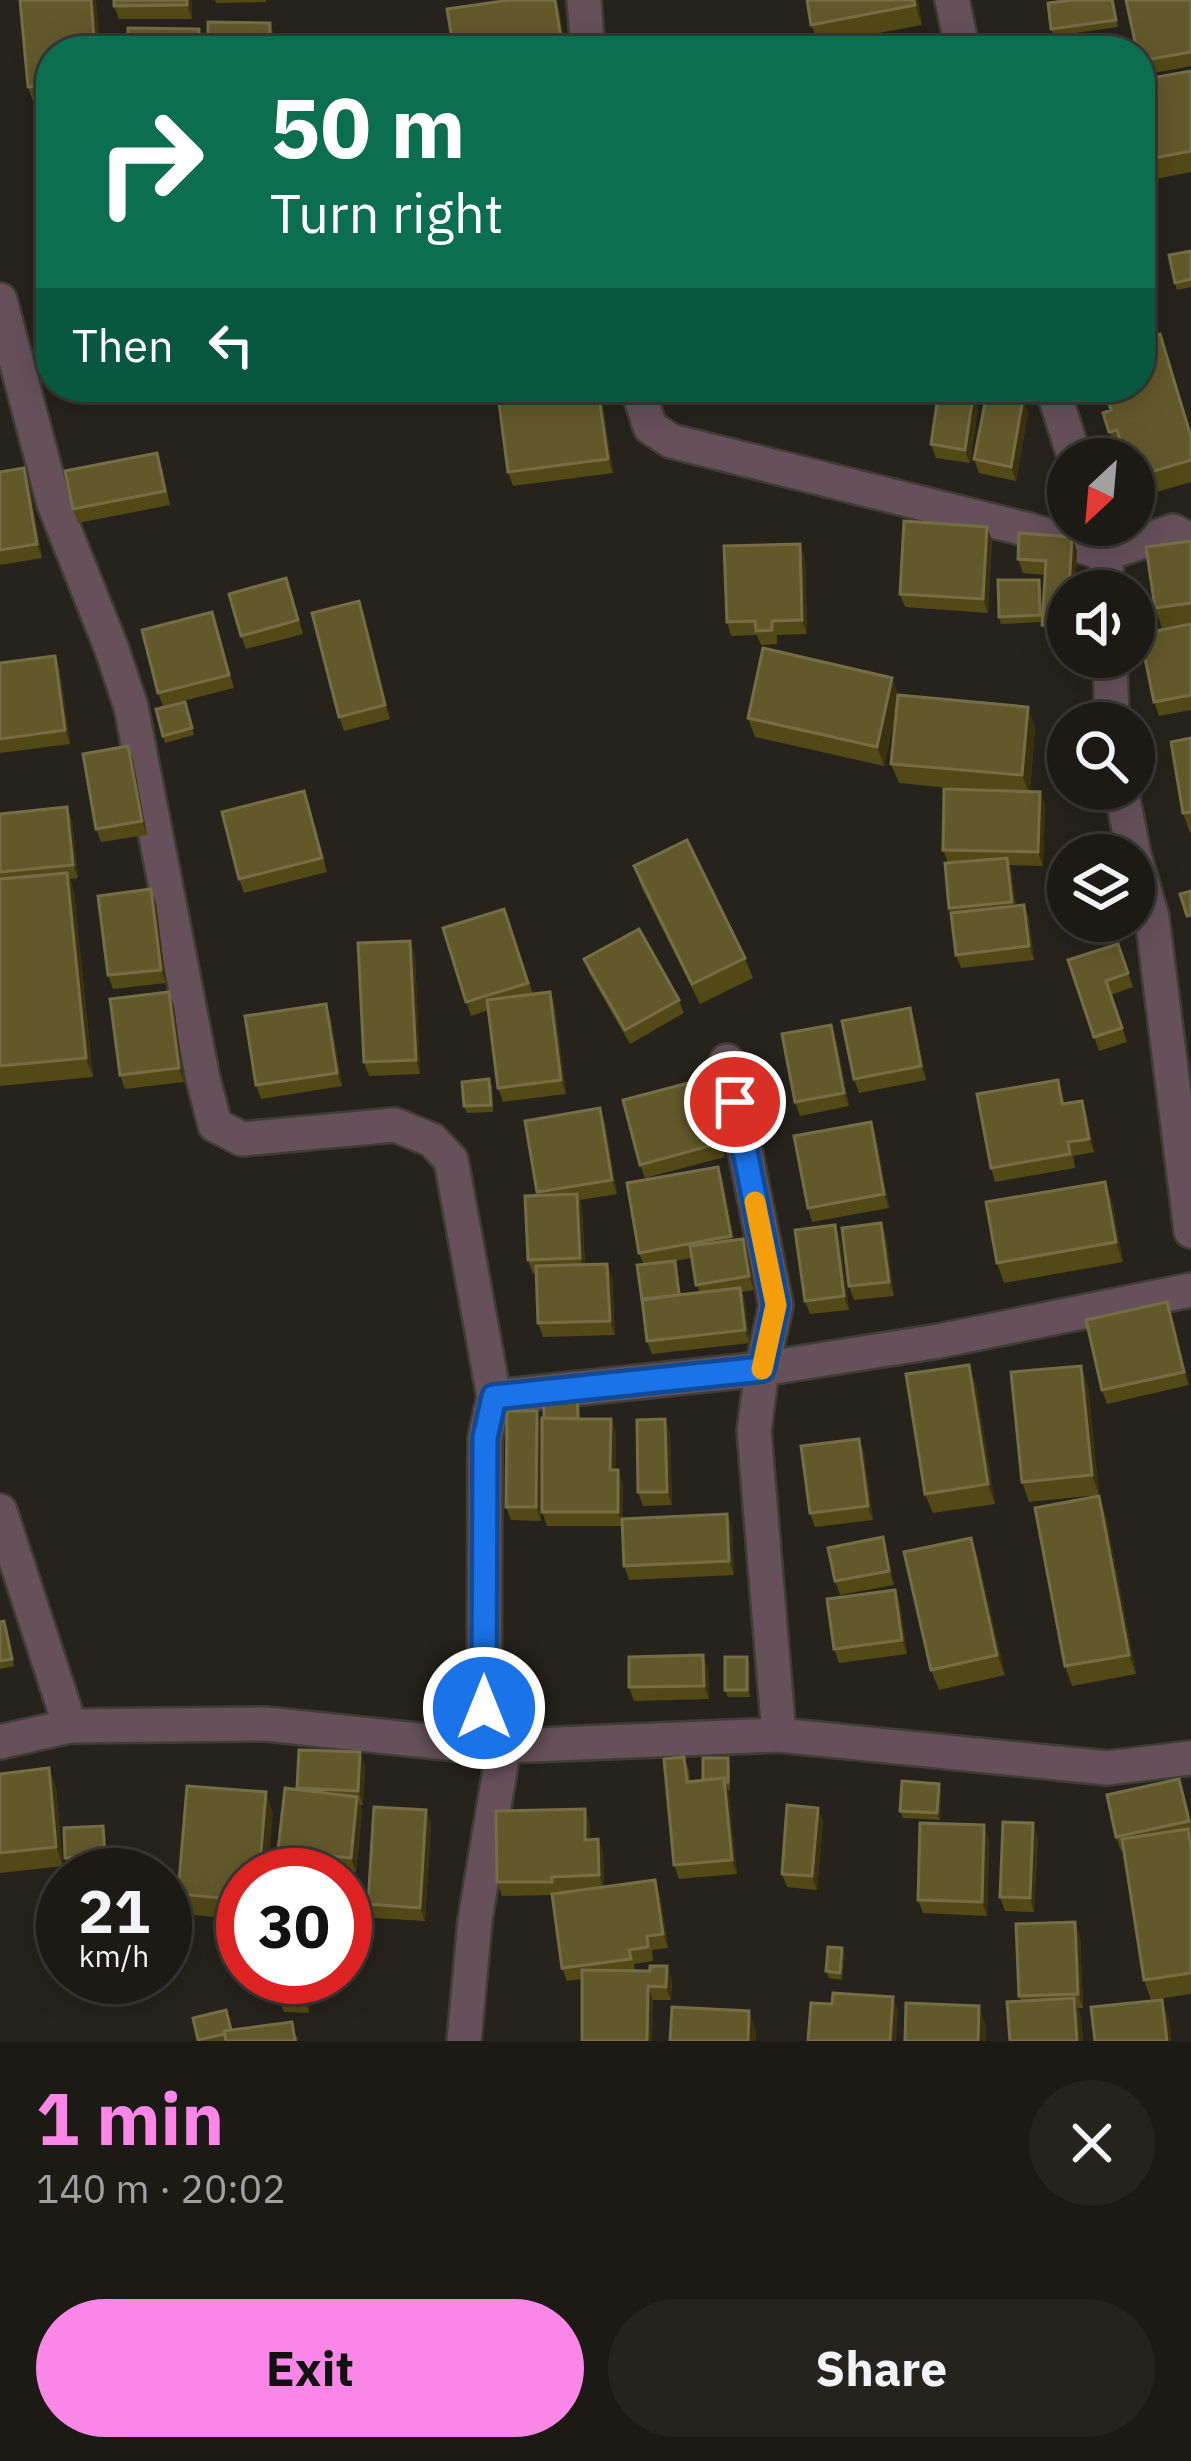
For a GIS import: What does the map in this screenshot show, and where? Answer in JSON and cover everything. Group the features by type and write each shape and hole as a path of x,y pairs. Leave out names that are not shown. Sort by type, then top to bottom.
{"street":[{"path":"584,0 587,36"},
{"path":"952,0 960,36"},
{"path":"0,300 53,504 131,707 215,1125 242,1138 395,1125 432,1140 451,1160 494,1397 485,1438 494,1747 464,2041"},
{"path":"642,402 650,427 671,441 1047,533"},
{"path":"1057,402 1068,438"},
{"path":"1155,533 1172,531 1191,541"},
{"path":"1155,941 1191,1231"},
{"path":"727,1061 776,1305 754,1431 779,1735"},
{"path":"494,1397 762,1369 939,1341 1191,1290"},
{"path":"0,1511 70,1726"},
{"path":"0,1742 70,1726 266,1724 494,1747 779,1735 1107,1768 1191,1758"}],"building":[{"path":"20,0 91,0 94,36 36,36 36,86 28,87"},
{"path":"114,0 187,0 187,5 114,6"},
{"path":"510,0 555,0 561,36 452,36 447,9"},
{"path":"807,0 914,0 915,5 811,25"},
{"path":"1112,0 1116,20 1051,29 1048,3"},
{"path":"1126,0 1191,0 1191,52 1155,58 1155,36 1134,36"},
{"path":"208,22 270,23 270,36 208,36"},
{"path":"128,28 199,29 199,36 128,36"},
{"path":"1191,71 1191,151 1155,158 1155,77"},
{"path":"1191,251 1191,279 1175,283 1169,255"},
{"path":"1160,334 1191,437 1191,460 1155,471 1155,438 1119,438 1117,430 1109,432 1103,413 1111,410 1109,402 1155,402 1155,336"},
{"path":"600,402 608,459 508,472 499,403"},
{"path":"937,402 972,402 965,450 931,444"},
{"path":"985,402 1022,402 1011,467 974,459"},
{"path":"157,453 165,491 73,509 65,471"},
{"path":"24,468 37,544 0,550 0,472"},
{"path":"904,521 987,527 983,599 900,594"},
{"path":"1019,533 1047,535 1047,546 1071,546 1070,570 1047,570 1047,625 1042,625 1046,561 1018,559"},
{"path":"1191,541 1191,603 1155,608 1155,570 1149,570 1146,547"},
{"path":"800,544 802,620 772,621 772,630 756,631 755,621 727,622 724,546"},
{"path":"286,578 298,620 241,636 229,594"},
{"path":"998,580 1039,580 1040,615 999,617"},
{"path":"359,601 385,705 339,717 312,613"},
{"path":"212,612 229,675 158,693 142,630"},
{"path":"1191,624 1191,695 1154,702 1149,678 1155,678 1155,631"},
{"path":"763,648 892,678 877,747 748,718"},
{"path":"55,656 65,730 0,739 0,663"},
{"path":"898,695 1028,707 1022,775 891,764"},
{"path":"185,702 192,728 163,736 156,709"},
{"path":"1191,738 1191,812 1183,813 1171,742"},
{"path":"128,746 142,821 96,829 83,754"},
{"path":"944,789 1040,792 1038,852 943,850"},
{"path":"304,791 322,858 239,879 222,812"},
{"path":"67,807 73,865 0,872 0,814"},
{"path":"687,840 745,958 692,984 634,866"},
{"path":"1007,858 1012,902 949,908 945,863"},
{"path":"67,873 86,1058 0,1066 0,879"},
{"path":"151,889 161,970 108,975 98,896"},
{"path":"1191,891 1191,915 1187,916 1180,894"},
{"path":"1024,905 1029,946 956,955 951,913"},
{"path":"504,909 528,983 466,1002 443,928"},
{"path":"639,929 679,1000 625,1030 584,959"},
{"path":"410,941 416,1060 364,1062 358,943"},
{"path":"1118,944 1128,973 1106,981 1122,1028 1094,1037 1068,960"},
{"path":"169,992 179,1068 120,1075 110,999"},
{"path":"550,992 561,1080 498,1088 487,1000"},
{"path":"326,1004 337,1073 256,1085 245,1016"},
{"path":"910,1008 921,1066 854,1079 842,1021"},
{"path":"831,1025 844,1093 795,1102 782,1034"},
{"path":"489,1079 491,1105 464,1106 462,1082"},
{"path":"703,1079 720,1143 640,1165 623,1100"},
{"path":"1058,1080 1062,1104 1082,1101 1089,1139 1068,1142 1070,1154 991,1168 977,1094"},
{"path":"600,1108 612,1180 537,1192 525,1121"},
{"path":"871,1122 884,1194 808,1208 794,1136"},
{"path":"718,1167 731,1236 639,1253 627,1183"},
{"path":"1105,1182 1116,1242 997,1263 986,1202"},
{"path":"577,1194 580,1258 528,1260 525,1196"},
{"path":"881,1223 889,1282 849,1286 842,1228"},
{"path":"835,1225 844,1296 805,1301 795,1230"},
{"path":"743,1239 749,1276 696,1285 690,1246"},
{"path":"675,1261 679,1295 642,1300 637,1265"},
{"path":"607,1264 610,1321 538,1323 536,1266"},
{"path":"740,1288 745,1330 647,1341 642,1299"},
{"path":"1167,1302 1184,1372 1102,1390 1086,1320"},
{"path":"969,1365 988,1484 925,1494 906,1374"},
{"path":"1081,1366 1092,1475 1022,1482 1011,1372"},
{"path":"544,1393 577,1393 578,1419 544,1418"},
{"path":"507,1411 537,1411 536,1507 506,1507"},
{"path":"542,1418 611,1419 610,1470 618,1470 618,1512 542,1512"},
{"path":"665,1419 667,1492 638,1492 637,1420"},
{"path":"859,1439 868,1506 810,1513 801,1446"},
{"path":"1099,1496 1129,1655 1065,1666 1035,1508"},
{"path":"727,1514 729,1561 624,1566 622,1519"},
{"path":"883,1537 889,1571 835,1581 828,1548"},
{"path":"971,1538 997,1655 931,1670 904,1552"},
{"path":"895,1590 902,1640 834,1649 827,1599"},
{"path":"4,1621 12,1659 0,1661 0,1622"},
{"path":"703,1655 704,1686 629,1687 629,1657"},
{"path":"725,1657 747,1657 747,1690 725,1690"},
{"path":"299,1750 360,1752 358,1791 297,1788"},
{"path":"684,1757 687,1782 724,1778 732,1860 674,1865 664,1759"},
{"path":"703,1758 728,1758 728,1782 724,1778 703,1780"},
{"path":"49,1768 56,1847 0,1853 0,1774"},
{"path":"1179,1779 1189,1821 1116,1837 1107,1795"},
{"path":"902,1781 939,1784 937,1813 900,1811"},
{"path":"187,1786 266,1792 261,1848 216,1848 216,1898 192,1895 192,1848 182,1848"},
{"path":"285,1788 357,1797 352,1848 278,1848"},
{"path":"787,1805 818,1808 812,1876 782,1874"},
{"path":"374,1807 426,1810 420,1908 372,1904"},
{"path":"585,1809 585,1840 598,1839 599,1875 552,1877 552,1882 497,1882 496,1811"},
{"path":"1003,1822 1033,1823 1030,1898 1000,1897"},
{"path":"920,1823 984,1825 982,1902 918,1900"},
{"path":"103,1826 104,1848 65,1848 64,1828"},
{"path":"1188,1829 1191,1973 1144,1980 1122,1839"},
{"path":"655,1880 663,1934 647,1936 648,1947 629,1950 631,1959 562,1968 552,1894"},
{"path":"1075,1922 1078,1994 1019,1996 1016,1924"},
{"path":"828,1947 842,1948 840,1973 826,1971"},
{"path":"650,1966 667,1966 666,1987 648,1986 647,2041 582,2041 582,1970 650,1971"},
{"path":"833,1993 893,1997 890,2041 808,2041 811,2003 832,2004"},
{"path":"1074,1998 1077,2041 1010,2041 1007,2002"},
{"path":"1162,2000 1167,2041 1095,2041 1091,2007"},
{"path":"906,2003 979,2006 978,2041 905,2041"},
{"path":"672,2007 749,2011 748,2041 670,2041"},
{"path":"226,2010 231,2030 198,2040 193,2018"},
{"path":"292,2022 295,2041 226,2041 224,2031"}],"slow traffic":[{"path":"755,1202 776,1305 762,1369"}],"route":[{"path":"484,1708 485,1438 494,1397 762,1369 776,1305 735,1102"}]}
